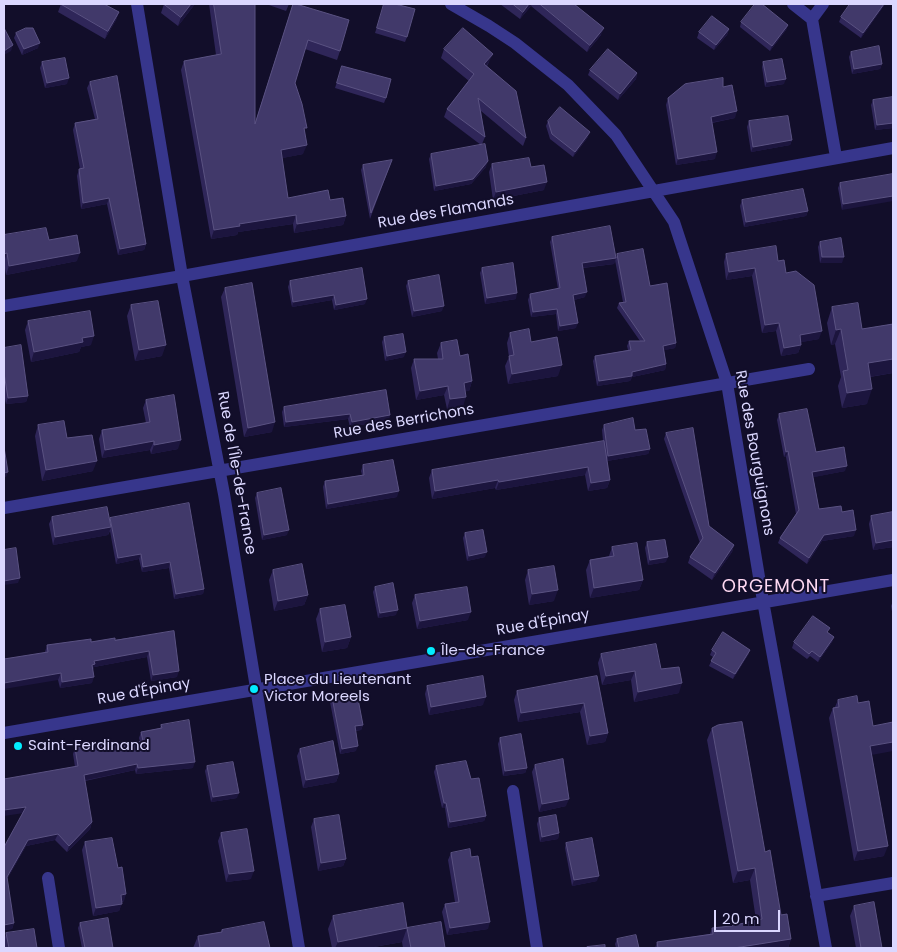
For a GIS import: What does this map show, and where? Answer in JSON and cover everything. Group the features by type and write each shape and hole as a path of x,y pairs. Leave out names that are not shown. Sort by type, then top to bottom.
{"street":[{"name":"Rue de l'Île-de-France","path":"137,4 182,276 220,471 299,948"},
{"name":"Rue des Bourguignons","path":"451,4 490,26 515,43 568,85 616,135 674,222 728,383 762,601 826,948"},
{"path":"793,4 812,19 836,158"},
{"path":"812,19 823,4"},
{"name":"Rue des Flamands","path":"4,306 182,276 893,148"},
{"name":"Rue des Berrichons","path":"4,508 809,369"},
{"name":"Rue d'Épinay","path":"4,733 762,601 893,580"},
{"path":"513,791 537,948"},
{"path":"48,878 60,948"},
{"path":"816,896 893,883"}],"building":[{"path":"61,4 104,4 119,12 108,31"},
{"path":"164,4 191,4 181,17"},
{"path":"214,4 255,4 255,124 293,4 349,20 340,51 308,40 295,83 307,128 304,128 307,145 281,150 288,198 328,190 330,200 343,198 346,216 297,224 296,215 214,230 184,61 221,54"},
{"path":"384,4 395,4 415,9 407,37 377,28"},
{"path":"513,4 529,4 523,12"},
{"path":"540,4 574,4 604,28 590,45"},
{"path":"755,4 762,4 788,25 772,46 741,22"},
{"path":"850,4 884,4 863,33 841,17"},
{"path":"712,16 729,29 716,45 699,32"},
{"path":"4,28 13,45 4,51"},
{"path":"26,28 33,28 40,43 24,49 16,33"},
{"path":"463,28 493,54 484,64 516,91 526,138 478,98 485,137 447,109 474,74 444,49"},
{"path":"879,46 882,64 854,69 851,52"},
{"path":"608,49 637,73 620,94 590,70"},
{"path":"65,58 69,78 47,83 42,62"},
{"path":"782,59 786,79 767,82 763,62"},
{"path":"342,66 391,79 386,98 337,83"},
{"path":"117,76 146,244 120,249 109,198 83,203 79,169 84,168 75,123 98,119 90,82"},
{"path":"723,78 723,87 732,85 737,111 711,117 717,152 678,159 668,98 685,84"},
{"path":"893,97 893,123 877,125 873,100"},
{"path":"560,107 590,132 575,152 552,134 548,121"},
{"path":"788,116 792,140 753,147 749,121"},
{"path":"485,144 488,161 473,179 436,186 431,154"},
{"path":"529,158 531,167 544,165 547,182 496,192 492,164"},
{"path":"392,160 371,213 363,165"},
{"path":"893,174 893,196 843,204 840,183"},
{"path":"803,189 808,211 746,222 742,200"},
{"path":"610,226 616,258 582,263 587,292 573,295 578,323 560,326 557,309 533,312 530,294 560,288 552,237"},
{"path":"46,228 49,240 77,235 80,253 9,266 7,253 4,254 4,235"},
{"path":"841,238 844,257 822,257 820,242"},
{"path":"776,246 778,261 784,260 786,273 796,271 814,285 822,331 800,335 801,345 784,348 779,323 765,325 755,268 729,272 726,254"},
{"path":"643,249 650,286 667,283 676,343 663,346 666,364 632,372 632,376 599,381 595,356 631,350 629,341 645,341 619,303 626,302 617,254"},
{"path":"513,263 517,293 487,298 482,268"},
{"path":"362,268 367,299 336,305 334,295 293,302 290,281"},
{"path":"439,275 444,306 414,311 408,281"},
{"path":"252,283 275,422 248,428 225,288"},
{"path":"158,301 166,345 139,350 131,305"},
{"path":"858,303 862,329 893,324 893,359 868,363 872,389 847,393 843,371 848,370 841,329 836,330 832,307"},
{"path":"90,311 94,336 82,338 83,342 34,352 28,321"},
{"path":"529,329 531,342 557,337 562,365 512,374 509,356 514,355 510,333"},
{"path":"403,334 406,352 387,356 384,337"},
{"path":"457,340 460,356 468,354 472,381 464,383 466,397 450,399 448,386 420,391 414,359 443,359 441,343"},
{"path":"21,345 28,396 8,398 4,373 4,348"},
{"path":"386,390 390,415 352,422 350,414 286,422 284,407"},
{"path":"174,395 181,440 154,445 154,441 105,450 102,430 150,422 146,400"},
{"path":"807,409 816,452 844,447 847,466 812,472 819,509 841,506 842,512 853,510 856,530 824,535 809,558 780,538 799,510 779,414"},
{"path":"633,418 635,430 646,429 650,449 608,456 604,425"},
{"path":"64,421 67,438 92,435 97,461 46,470 38,425"},
{"path":"693,428 709,526 734,545 715,573 690,557 703,538 666,433"},
{"path":"604,441 610,480 591,483 588,467 435,491 432,470"},
{"path":"4,447 8,472 4,473"},
{"path":"393,460 399,491 328,504 325,481 364,475 363,465"},
{"path":"281,488 289,530 264,535 257,493"},
{"path":"189,503 204,589 176,594 170,562 143,567 141,554 118,558 110,518"},
{"path":"107,507 111,527 55,537 52,517"},
{"path":"893,512 893,540 876,543 871,516"},
{"path":"483,530 487,552 469,556 465,533"},
{"path":"665,540 668,557 650,560 647,542"},
{"path":"637,543 643,580 594,588 590,560 614,556 612,547"},
{"path":"16,548 20,578 4,581 4,550"},
{"path":"302,564 308,595 278,601 273,570"},
{"path":"554,566 558,590 532,594 528,570"},
{"path":"393,583 398,610 380,613 375,587"},
{"path":"467,587 471,612 420,621 415,595"},
{"path":"345,605 351,637 325,642 320,609"},
{"path":"813,616 830,628 827,632 834,637 820,657 812,651 809,654 794,642"},
{"path":"174,631 179,671 153,675 149,651 94,661 95,664 92,665 94,677 62,682 61,673 4,683 4,659 48,652 47,645 91,639 91,642 115,638 115,640"},
{"path":"723,632 750,650 735,674 711,661 716,653 712,650"},
{"path":"656,644 661,669 679,667 682,683 638,692 635,671 606,676 601,654"},
{"path":"483,676 486,697 431,707 427,686"},
{"path":"597,676 608,733 590,736 584,703 521,713 517,691"},
{"path":"348,694 349,701 358,699 363,725 355,726 358,746 342,749 332,697"},
{"path":"857,696 858,703 869,701 873,726 893,722 893,742 870,746 888,846 858,851 833,708 839,707 838,700"},
{"path":"189,720 195,762 138,768 137,764 84,775 92,822 69,846 58,834 28,840 7,877 14,923 4,925 4,847 26,807 4,810 4,779 78,766 75,748 109,742 110,747 143,741 141,732 162,728 161,725"},
{"path":"742,722 765,852 770,850 781,915 787,914 791,939 734,948 658,948 657,942 713,934 712,928 762,919 755,868 738,871 712,728 718,725"},
{"path":"521,734 527,768 505,771 500,738"},
{"path":"333,741 339,774 306,780 300,749"},
{"path":"563,759 569,799 542,804 535,765"},
{"path":"466,761 471,779 479,778 486,816 450,822 436,766"},
{"path":"233,762 239,793 213,797 207,766"},
{"path":"339,815 346,859 321,863 314,819"},
{"path":"556,815 559,833 542,837 539,818"},
{"path":"247,829 254,871 229,874 221,833"},
{"path":"112,838 118,868 122,867 126,894 121,895 122,904 96,908 85,842"},
{"path":"592,838 599,876 574,880 566,843"},
{"path":"470,849 471,857 478,856 490,922 450,928 445,904 459,902 451,853"},
{"path":"874,902 882,948 861,948 854,906"},
{"path":"403,903 407,928 338,942 333,916"},
{"path":"108,918 113,948 85,948 80,923"},
{"path":"264,922 270,948 200,948 198,936"},
{"path":"441,922 445,948 411,948 407,928"},
{"path":"34,929 37,948 9,948 6,933"},
{"path":"636,935 639,948 619,948 617,939"},
{"path":"605,945 605,948 587,948 587,947"}],"place":[{"name":"Île-de-France","path":"431,651"},
{"name":"Place du Lieutenant Victor Moreels","path":"254,689"},
{"name":"Saint-Ferdinand","path":"18,746"}],"district":[{"name":"ORGEMONT","path":"776,587"}]}
